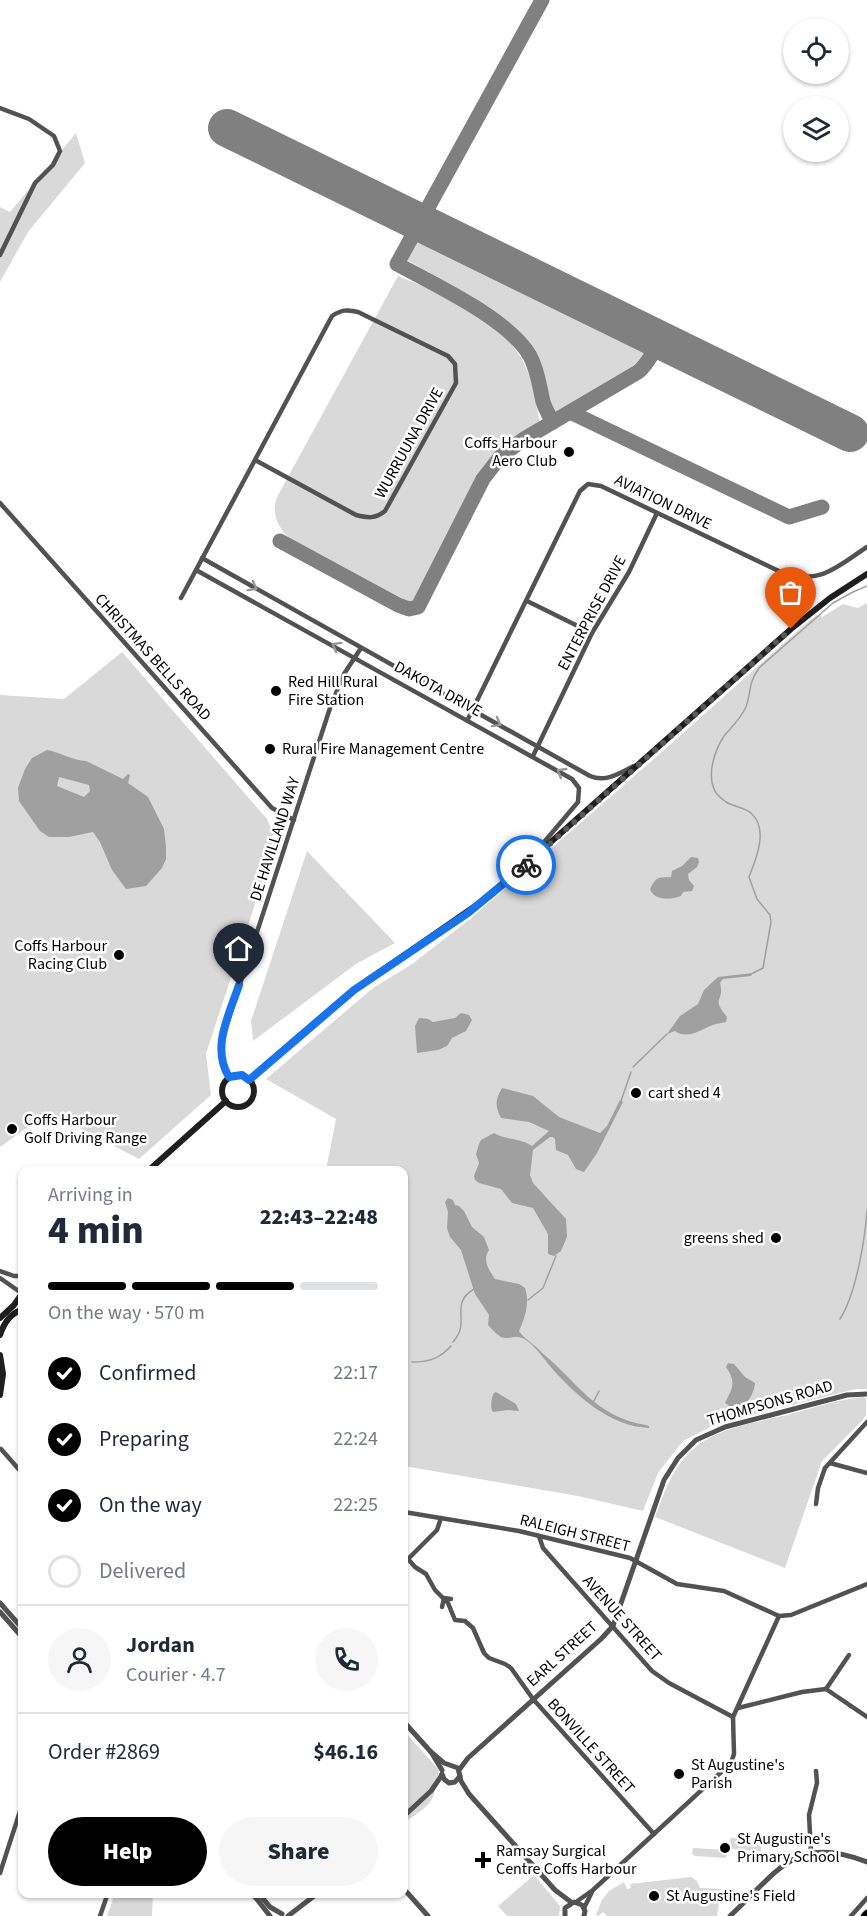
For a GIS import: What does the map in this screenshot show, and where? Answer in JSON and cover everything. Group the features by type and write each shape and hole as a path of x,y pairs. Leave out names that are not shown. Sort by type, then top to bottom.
{"main road":[{"path":"249,1080 354,990 468,913 525,866 791,629 867,574"},
{"path":"242,1075 249,1080 254,1092 246,1105 236,1107 225,1101 222,1088 229,1077 242,1075"},
{"path":"153,1166 225,1101"},
{"path":"0,1318 18,1300"},
{"path":"0,1335 6,1321 18,1312"},
{"path":"0,1355 3,1374 0,1395"}],"street":[{"path":"0,108 29,119 54,136 60,151 53,165 35,183 0,255"},
{"name":"WURRUUNA DRIVE","path":"181,598 332,316 348,309 358,312 448,356 455,364 456,383 386,511 378,516 367,518 356,515 255,460"},
{"name":"AVIATION DRIVE","path":"468,720 583,487 588,484 601,486 785,574 800,578 814,578 825,574 867,547"},
{"name":"CHRISTMAS BELLS ROAD","path":"0,503 272,808 294,820"},
{"name":"ENTERPRISE DRIVE","path":"533,756 592,633 629,572 657,513"},
{"name":"DAKOTA DRIVE","path":"202,558 598,779 613,776 641,762"},
{"name":"DAKOTA DRIVE","path":"196,570 572,779 579,788 576,807 552,831 525,866"},
{"path":"527,601 592,633"},
{"name":"DE HAVILLAND WAY","path":"229,1077 221,1057 223,1035 338,686 361,648"},
{"path":"0,1271 18,1276"},
{"path":"0,1278 18,1293"},
{"name":"THOMPSONS ROAD","path":"664,1480 678,1458 696,1440 708,1434 725,1427 847,1395 867,1394"},
{"path":"816,1504 818,1488 825,1468 867,1422"},
{"path":"4,1443 0,1450 18,1469"},
{"path":"830,1463 867,1473"},
{"name":"EARL STREET","path":"442,1773 452,1765 468,1758 613,1626 664,1480"},
{"name":"RALEIGH STREET","path":"408,1513 519,1531 636,1561 677,1584 732,1593 779,1616"},
{"path":"408,1559 438,1530 441,1518"},
{"name":"AVENUE STREET","path":"539,1536 543,1548 659,1677 733,1717"},
{"name":"BONVILLE STREET","path":"408,1562 426,1574 435,1590 448,1603 455,1620 465,1621 477,1634 484,1653 489,1658 510,1668 533,1699 654,1834"},
{"path":"555,1890 564,1913 574,1902 593,1890 731,1763 734,1755 733,1717 779,1616 791,1616 867,1584"},
{"path":"441,1607 444,1598 451,1599"},
{"path":"0,1603 18,1624"},
{"path":"0,1612 18,1632"},
{"path":"465,1621 468,1614"},
{"path":"826,1689 849,1654"},
{"path":"738,1708 802,1692 826,1689 867,1717"},
{"path":"408,1726 431,1752 442,1773 450,1782 469,1794 555,1890 574,1902 585,1913 593,1890"},
{"path":"431,1752 460,1773 469,1794"},
{"name":"EARL STREET","path":"450,1782 460,1773 468,1758"},
{"path":"811,1852 808,1815 817,1783 816,1771"},
{"path":"408,1812 431,1791 442,1773"},
{"path":"431,1791 450,1782"},
{"path":"0,1874 18,1818"},
{"path":"730,1916 788,1862 811,1852 834,1852 867,1862"},
{"path":"408,1894 428,1916"},
{"path":"100,1916 106,1898"},
{"path":"256,1898 270,1916"},
{"path":"262,1898 270,1907 284,1915 312,1898"},
{"path":"851,1916 867,1898"},
{"path":"297,1916 305,1904"}],"shaded area":[{"path":"76,133 85,163 28,232 0,282 0,207 10,212"},
{"path":"427,234 646,341 649,353 644,363 638,369 555,417 536,357 504,320 473,297 407,260 418,239"},
{"path":"398,276 447,296 498,331 510,342 522,359 531,379 540,423 492,456 475,478 420,596 410,601 397,598 291,540 282,531 275,515 277,497"},
{"path":"867,603 867,1389 856,1389 716,1424 683,1441 658,1473 643,1511 578,1496 408,1467 408,1166 327,1166 336,1119 266,1079 373,988 412,964 470,919 804,625 817,615 822,616 821,618 843,604 858,608"},
{"name":"Coffs Harbour Racing Club","path":"122,652 267,819 273,833 271,855 206,1054 211,1095 139,1159 49,1112 0,1147 0,695 64,699"},
{"path":"47,750 86,761 123,779 128,774 130,775 128,783 148,797 164,829 166,859 162,868 146,886 126,889 112,870 93,832 69,837 49,837 40,831 19,801 18,788 32,758","holes":["59,777 89,785 90,791 84,797 57,786"]},
{"path":"307,851 395,943 356,964 253,1041 251,1021"},
{"path":"691,857 698,858 699,862 697,867 688,874 694,886 692,891 683,892 681,896 668,899 659,898 652,893 650,889 656,880 671,877 672,871 682,866"},
{"path":"753,973 751,976 723,979 720,983 719,1006 727,1017 726,1022 691,1034 680,1034 675,1031 667,1034 680,1016 698,1004 704,990 718,977"},
{"path":"461,1013 469,1015 472,1020 466,1031 452,1038 447,1046 438,1050 417,1053 415,1026 419,1018 433,1022 455,1018"},
{"path":"502,1088 533,1096 559,1117 600,1133 607,1126 620,1100 623,1102 597,1153 584,1172 576,1169 568,1155 556,1150 553,1137 533,1150 530,1175 533,1183 566,1219 567,1237 561,1251 554,1256 548,1254 548,1234 533,1208 512,1203 501,1189 475,1180 474,1176 479,1163 476,1154 481,1140 494,1133 532,1146 549,1131 529,1122 501,1118 497,1103"},
{"path":"448,1198 464,1211 472,1227 484,1237 489,1250 486,1257 487,1265 495,1279 519,1284 525,1288 527,1304 519,1331 521,1334 600,1406 628,1421 649,1426 649,1428 609,1417 565,1382 526,1340 518,1337 501,1337 488,1325 489,1315 475,1294 461,1250 450,1237 447,1228 448,1212 445,1202"},
{"path":"728,1363 734,1364 745,1377 755,1383 751,1396 742,1407 731,1407 725,1403 732,1386 726,1367"},
{"path":"496,1392 516,1404 519,1411 493,1412 492,1400"},
{"path":"866,1398 866,1415 822,1461 785,1568 655,1517 677,1467 689,1453 710,1438 748,1424"},
{"path":"408,1735 439,1770 433,1797 421,1811 408,1820"},
{"path":"730,1838 761,1840 761,1852 731,1849"},
{"path":"693,1848 727,1850 726,1858 695,1856 692,1854"},
{"path":"534,1875 560,1906 559,1916 507,1916 498,1906"},
{"name":"St Augustine's Field","path":"691,1877 697,1881 700,1888 721,1889 717,1916 607,1916 603,1912 596,1915 602,1900 609,1891 624,1882 627,1889 631,1888 630,1884"},
{"path":"113,1898 153,1898 152,1916 107,1916"}],"waterway":[{"path":"753,973 763,968 771,922 770,915 757,899 749,877 759,844 759,827 751,813 726,802 716,793 711,776 715,755 724,736 746,707 751,684 759,668 833,603 867,586"},
{"path":"633,1067 667,1034"},
{"path":"621,1101 631,1072"},
{"path":"840,1319 855,1281 862,1251 867,1210"},
{"path":"528,1300 543,1288 556,1256"},
{"path":"453,1342 461,1327 462,1301 474,1289"},
{"path":"412,1362 433,1359 451,1346"},
{"path":"594,1401 599,1391"}],"taxiway":[{"path":"542,0 397,264 489,316 520,342 530,356 538,376 543,403 553,422"},
{"path":"406,215 419,216 428,209"},
{"path":"414,235 423,228 435,229"},
{"path":"647,334 653,342 653,353"},
{"path":"280,541 398,605 409,609 418,607 483,479 501,456 524,439 638,372 655,351 670,345"},
{"path":"570,412 789,517 822,507"}],"runway":[{"path":"227,128 850,433"}],"way so far":[{"path":"526,865 791,629"}],"place":[{"name":"Coffs Harbour Aero Club","path":"569,452"},
{"name":"Red Hill Rural Fire Station","path":"276,691"},
{"name":"Rural Fire Management Centre","path":"270,749"},
{"name":"Coffs Harbour Racing Club","path":"119,955"},
{"name":"cart shed 4","path":"636,1093"},
{"name":"Coffs Harbour Golf Driving Range","path":"12,1129"},
{"name":"greens shed","path":"776,1238"},
{"name":"St Augustine's Parish","path":"679,1774"},
{"name":"St Augustine's Primary School","path":"725,1848"},
{"name":"Ramsay Surgical Centre Coffs Harbour","path":"483,1860"},
{"name":"St Augustine's Field","path":"654,1896"}],"route":[{"path":"239,985 223,1035 221,1057 229,1077 242,1075 249,1080 354,990 468,913 526,865"}]}
